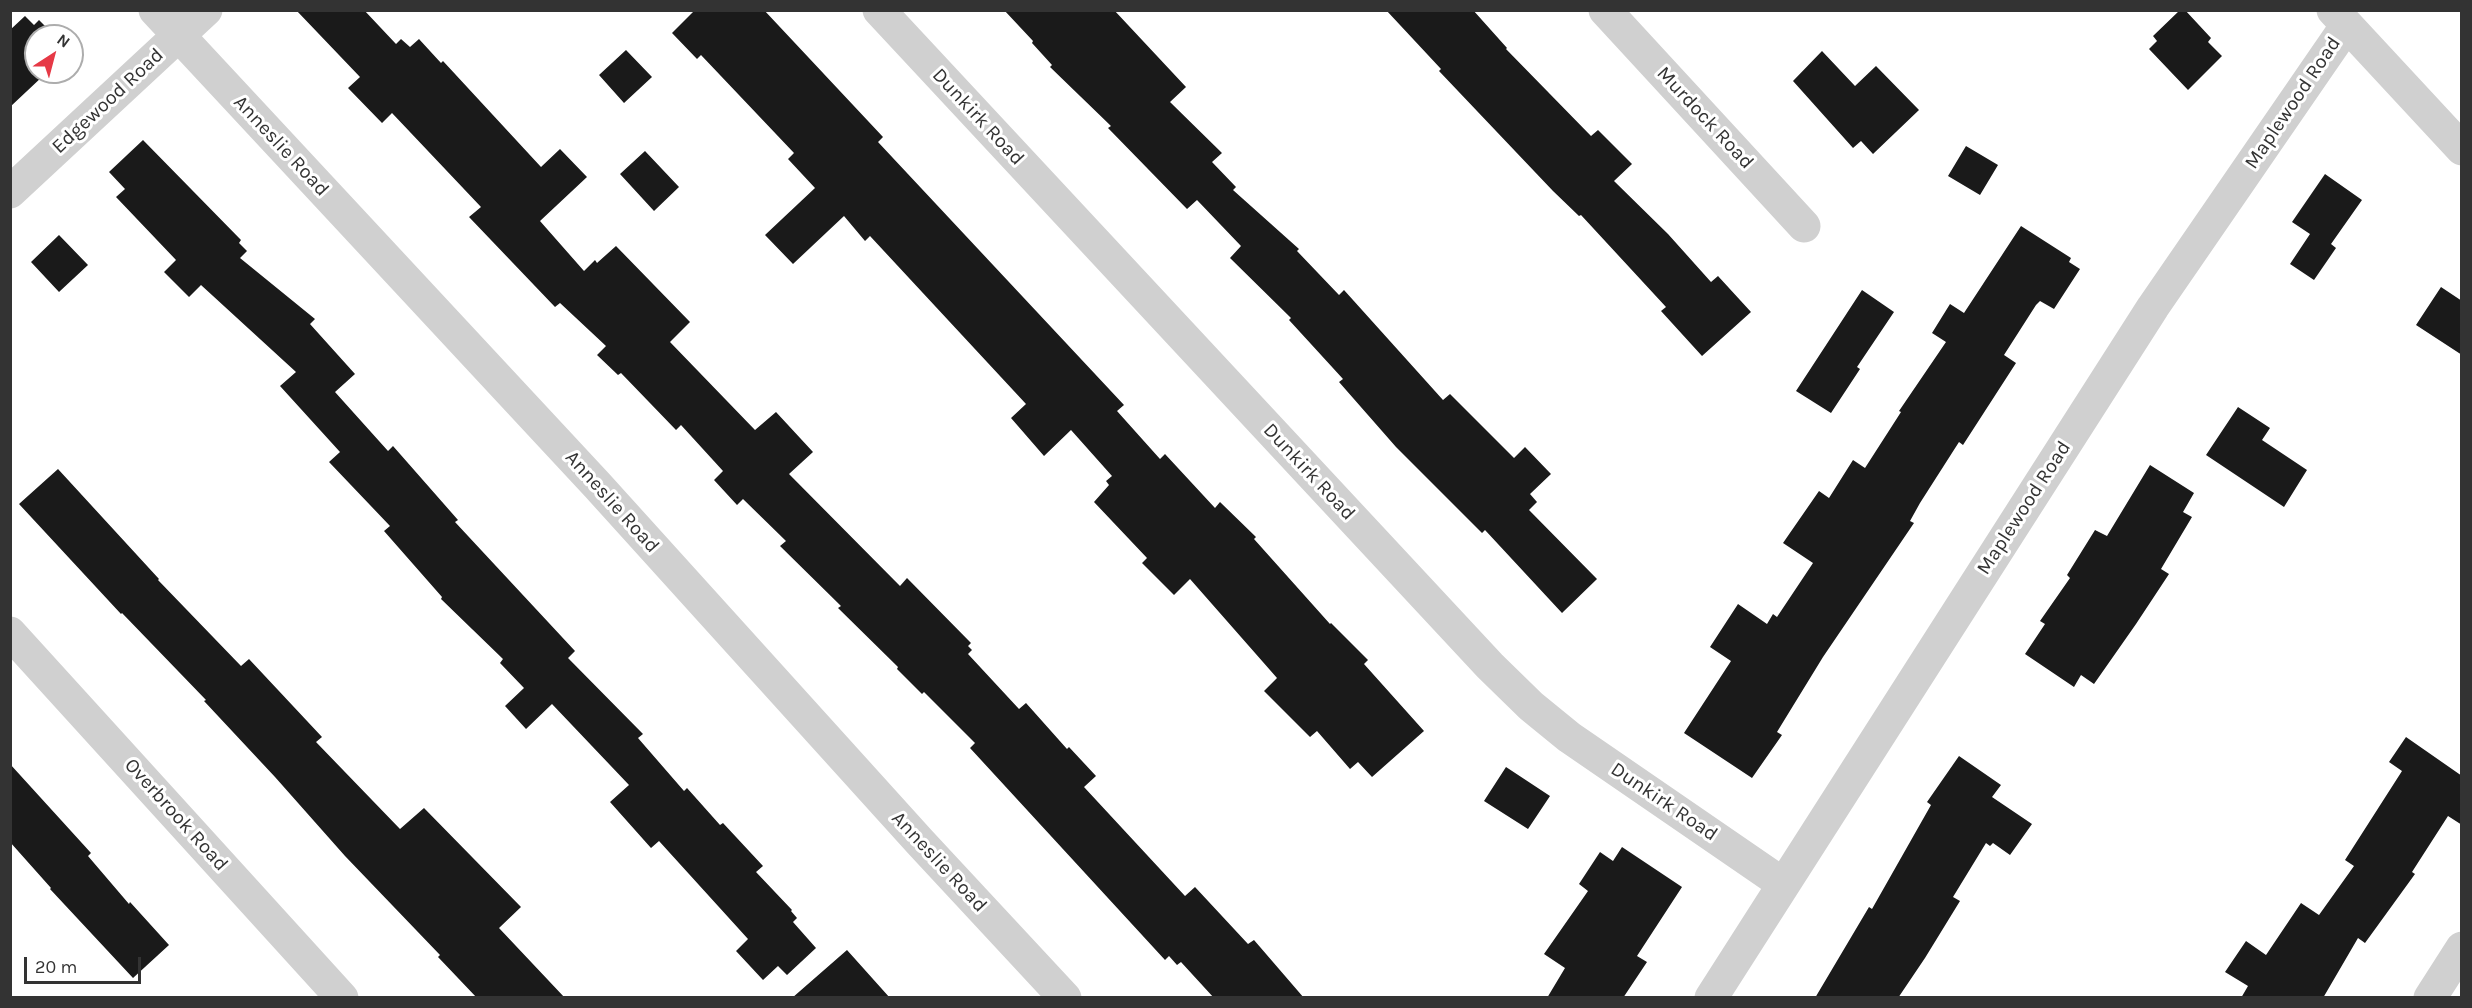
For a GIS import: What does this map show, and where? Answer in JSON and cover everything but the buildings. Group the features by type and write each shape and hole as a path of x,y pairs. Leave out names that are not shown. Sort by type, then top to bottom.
{"street":[{"name":"Anneslie Road","path":"154,10 589,476 920,842 1065,998"},
{"name":"Edgewood Road","path":"10,192 206,10"},
{"name":"Dunkirk Road","path":"879,10 1482,657 1531,706 1569,737 1783,884"},
{"name":"Murdock Road","path":"1605,10 1804,226"},
{"name":"Maplewood Road","path":"1711,998 2340,18"},
{"path":"2340,18 2462,149"},
{"name":"Overbrook Road","path":"10,633 342,998"},
{"path":"2430,998 2462,948"}]}
